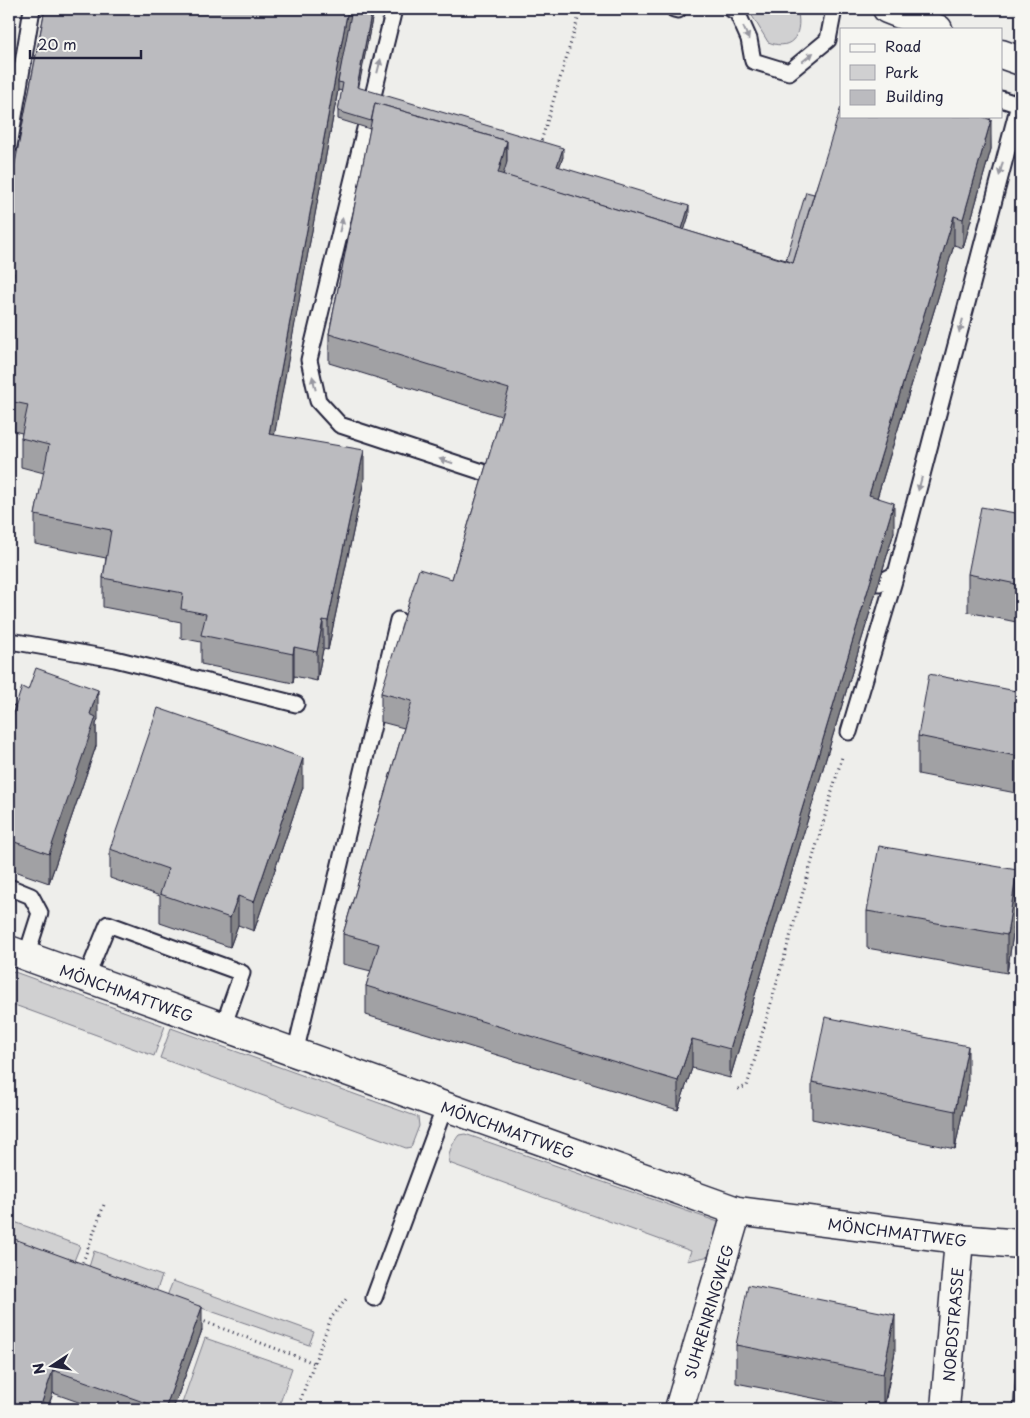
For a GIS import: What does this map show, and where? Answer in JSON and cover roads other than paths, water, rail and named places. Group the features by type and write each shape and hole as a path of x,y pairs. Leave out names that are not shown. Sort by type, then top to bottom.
{"street":[{"path":"887,9 935,28"},
{"path":"1002,54 1021,61"},
{"name":"MÖNCHMATTWEG","path":"17,953 737,1211 960,1239 1021,1244"},
{"name":"SUHRENRINGWEG","path":"679,1409 737,1211"},
{"name":"NORDSTRASSE","path":"945,1409 960,1239"}],"lane":[{"path":"9,146 32,9"},
{"path":"394,9 309,360 318,401 340,425 492,475"},
{"path":"731,9 737,12 749,39 753,61 789,72 835,42 834,9"},
{"path":"849,732 896,574 1020,101 1002,99"},
{"path":"879,583 896,574"},
{"path":"294,1053 398,620"},
{"path":"9,643 16,642 115,659 296,704"},
{"path":"9,887 31,896 40,913 17,953"},
{"path":"86,978 108,924 242,973 223,1027"},
{"path":"374,1298 445,1106"}]}
